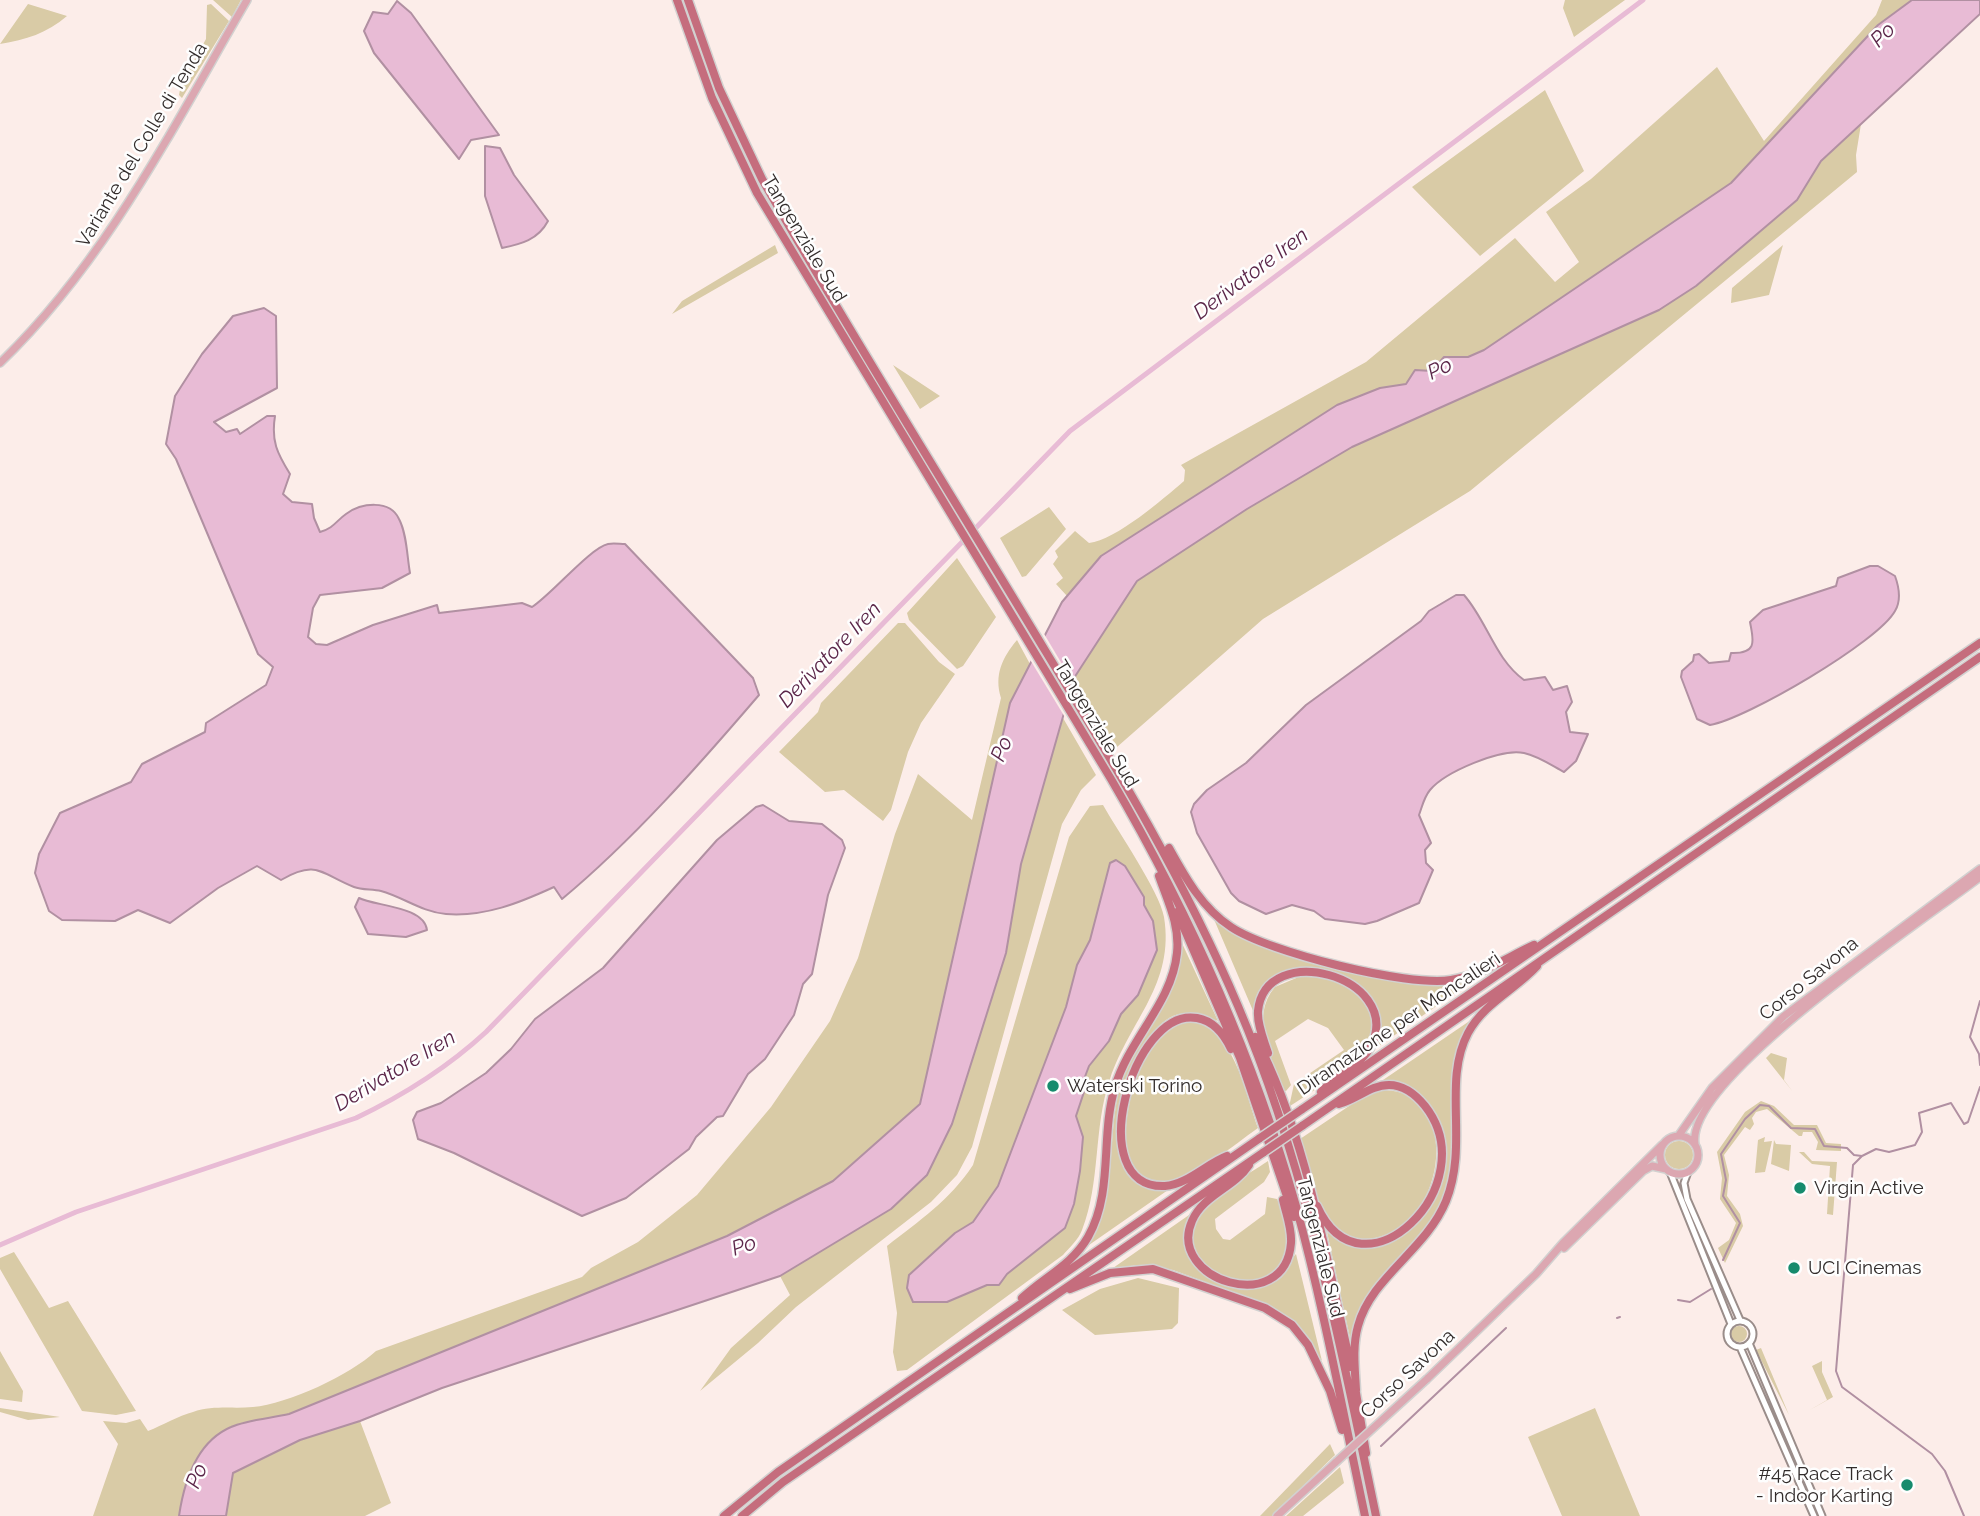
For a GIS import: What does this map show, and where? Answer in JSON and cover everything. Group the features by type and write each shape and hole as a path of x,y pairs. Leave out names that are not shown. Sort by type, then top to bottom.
{"highway":[{"name":"Tangenziale Sud","path":"677,0 712,98 757,193 1111,779 1188,921 1237,1032 1281,1156 1305,1242 1365,1516"},
{"name":"Tangenziale Sud","path":"688,0 719,88 762,179 1145,816 1193,906 1239,1007 1300,1181 1376,1516"},
{"name":"Diramazione per Moncalieri","path":"724,1516 779,1472 1980,641"},
{"name":"Diramazione per Moncalieri","path":"742,1516 783,1482 842,1441 1980,657"},
{"path":"1145,816 1212,912 1239,932 1278,949 1402,979 1436,982 1483,972 1553,937"},
{"path":"1137,824 1203,969 1249,1081 1280,1177 1305,1242"},
{"path":"1002,1318 1076,1254 1099,1213 1104,1187 1108,1119 1116,1085 1133,1045 1168,988 1176,960 1177,928 1159,876"},
{"path":"1356,1390 1355,1339 1362,1314 1374,1293 1432,1227 1450,1189 1458,1149 1457,1067 1463,1044 1479,1017 1533,971 1547,954"},
{"path":"1315,1100 1330,1083 1363,1056 1374,1040 1375,1020 1371,1005 1345,981 1322,973 1305,972 1282,978 1266,990 1258,1016 1274,1080 1308,1186 1356,1390 1366,1443 1366,1470"},
{"path":"1239,1007 1274,1080"},
{"path":"1240,1151 1219,1159 1180,1182 1153,1185 1137,1178 1127,1167 1121,1147 1122,1123 1128,1092 1144,1052 1159,1030 1176,1019 1193,1017 1216,1027 1228,1042 1249,1081"},
{"path":"1308,1186 1331,1230 1348,1241 1364,1244 1387,1240 1410,1226 1430,1203 1438,1184 1441,1163 1440,1136 1430,1112 1412,1093 1394,1086 1380,1086 1333,1105"},
{"path":"1251,1161 1241,1175 1199,1209 1189,1228 1189,1242 1193,1254 1216,1278 1235,1284 1256,1284 1274,1276 1286,1262 1290,1232 1280,1177"},
{"path":"1061,1292 1110,1273 1153,1269 1265,1308 1292,1325 1308,1345 1325,1378 1350,1447"}],"main road":[{"name":"Variante del Colle di Tenda","path":"0,363 38,326 95,256 247,0"},
{"name":"Corso Savona","path":"1277,1516 1427,1379 1668,1138 1679,1135 1720,1078 1784,1016 1979,872"},
{"name":"Corso Savona","path":"1557,1251 1579,1235 1643,1171 1652,1166 1688,1172 1698,1160 1694,1129 1709,1102 1768,1040 1809,1004 1979,872"},
{"path":"1679,1135 1695,1144"},
{"path":"1662,1145 1660,1158 1668,1170"}],"street":[{"path":"1668,1170 1731,1324 1727,1336 1731,1343 1740,1347 1814,1516"},
{"path":"1688,1172 1684,1183 1688,1199 1740,1320 1753,1329 1749,1343 1822,1516"},
{"path":"1731,1324 1740,1320"},
{"path":"1740,1347 1749,1343"}],"shaded area":[{"path":"213,0 241,0 232,17"},
{"path":"1565,0 1625,0 1574,37 1563,8"},
{"path":"1882,0 1912,0 1878,25 1731,183 1484,350 1468,357 1444,357 1432,371 1415,370 1406,384 1380,388 1337,406 1101,556 1067,596 1056,584 1063,578 1053,564 1058,557 1055,551 1075,531 1089,543 1125,527 1184,481 1185,470 1181,465 1366,362 1515,238 1555,282 1579,262 1546,212 1591,179 1717,67 1764,141 1876,15"},
{"path":"28,4 67,16 36,35 0,44"},
{"path":"211,4 229,21 182,98 179,95 181,84 206,39 207,5"},
{"path":"1545,90 1584,171 1480,256 1412,187"},
{"path":"1861,124 1856,155 1857,172 1470,491 1263,619 1117,747 1074,678 1137,581 1247,509 1352,447 1659,310 1696,286 1797,200 1821,161"},
{"path":"775,245 778,253 672,314 682,301"},
{"path":"1783,245 1769,295 1731,303 1732,288"},
{"path":"893,365 940,396 920,409"},
{"path":"1049,507 1066,529 1026,576 1022,577 1000,538"},
{"path":"957,558 996,617 963,666 957,669 909,620 907,613"},
{"path":"898,623 905,623 939,662 955,674 921,723 908,752 891,810 883,821 844,790 825,792 779,752 818,712 821,703"},
{"path":"1017,640 1030,664 1010,703 920,1104 833,1181 727,1236 289,1414 231,1427 209,1442 200,1453 188,1477 179,1516 93,1516 118,1444 103,1421 126,1423 140,1419 148,1431 200,1410 267,1405 300,1394 351,1369 376,1351 582,1277 591,1268 638,1242 697,1195 771,1107 830,1021 858,958 895,834 918,774 972,820 1001,698 999,674 1007,653"},
{"path":"1063,718 1096,775 1081,790 1062,824 972,1147 957,1175 931,1202 796,1307 700,1391 731,1348 790,1295 780,1276 891,1209 927,1174 952,1124 1006,954 1021,864"},
{"name":"Waterski Torino","path":"1103,805 1155,892 1164,917 1166,941 1157,982 1110,1079 1101,1117 1092,1193 1082,1230 1063,1255 907,1370 897,1371 893,1352 897,1313 887,1246 944,1199 973,1165 1069,837 1090,806"},
{"path":"1213,917 1230,929 1283,953 1347,972 1427,985 1474,980 1376,1048 1380,1027 1376,1006 1363,989 1345,976 1323,969 1301,969 1281,975 1264,990 1254,1013"},
{"path":"1181,941 1218,1021 1185,1013 1173,1016 1159,1026 1136,1065 1127,1090 1119,1140 1122,1161 1129,1176 1143,1185 1168,1190 1089,1245 1106,1201 1117,1097 1122,1080 1136,1047 1161,1006 1174,978"},
{"path":"1301,976 1325,978 1360,997 1372,1013 1373,1029 1366,1045 1353,1060 1289,1107 1294,1084 1344,1050 1328,1028 1308,1019 1275,1041 1291,1085 1286,1091 1283,1090 1265,1038 1264,1011 1267,999 1275,987"},
{"path":"1471,1020 1453,1066 1452,1169 1443,1198 1435,1215 1408,1251 1368,1294 1350,1338 1327,1232 1350,1246 1375,1248 1398,1239 1418,1223 1433,1201 1442,1176 1445,1149 1440,1124 1422,1098 1383,1080"},
{"path":"1193,1021 1207,1027 1229,1050 1243,1081 1258,1128 1189,1175 1166,1182 1144,1178 1131,1162 1126,1139 1128,1111 1135,1082 1161,1035 1177,1023"},
{"path":"1771,1053 1787,1058 1784,1080 1793,1092 1766,1058"},
{"path":"1381,1090 1407,1095 1425,1110 1434,1132 1436,1158 1431,1184 1419,1209 1400,1228 1375,1238 1351,1238 1339,1232 1324,1213 1300,1139 1358,1100"},
{"path":"1761,1101 1774,1106 1794,1125 1817,1125 1826,1143 1841,1144 1841,1151 1816,1150 1818,1142 1812,1132 1803,1132 1802,1136 1799,1136 1767,1109 1756,1112 1750,1130 1745,1127 1724,1155 1729,1175 1727,1196 1740,1214 1743,1226 1725,1263 1718,1248 1729,1240 1736,1223 1720,1199 1722,1178 1717,1152 1745,1112"},
{"path":"1765,1137 1764,1142 1772,1141 1765,1172 1755,1173 1758,1140"},
{"path":"1774,1140 1776,1144 1791,1145 1789,1171 1771,1164"},
{"path":"1679,1141 1689,1145 1693,1155 1689,1165 1679,1169 1669,1165 1665,1155 1669,1145"},
{"path":"1799,1152 1804,1152 1812,1161 1837,1162 1833,1215 1827,1214 1830,1166 1812,1164"},
{"path":"1268,1161 1270,1172 1264,1182 1215,1219 1216,1229 1223,1239 1230,1240 1265,1214 1267,1197 1277,1199 1287,1235 1281,1263 1267,1276 1248,1280 1227,1277 1208,1267 1195,1252 1191,1234 1199,1213 1206,1205"},
{"path":"1189,1215 1186,1238 1188,1252 1203,1273 1226,1286 1253,1288 1266,1285 1280,1276 1296,1254 1322,1361 1299,1327 1273,1307 1173,1270 1139,1265 1113,1268"},
{"path":"14,1252 49,1308 68,1301 136,1411 116,1415 82,1411 0,1269 0,1258"},
{"path":"1138,1278 1179,1288 1178,1323 1172,1329 1095,1335 1062,1310 1100,1289"},
{"path":"1739,1326 1747,1334 1739,1342 1731,1334"},
{"path":"1761,1348 1789,1415 1756,1350"},
{"path":"0,1351 23,1391 22,1402 0,1399"},
{"path":"1822,1361 1822,1372 1833,1397 1808,1411 1827,1400 1812,1366"},
{"path":"0,1408 60,1417 28,1420 0,1412"},
{"path":"1595,1408 1640,1516 1562,1516 1528,1437"},
{"path":"360,1421 391,1503 365,1516 226,1516 233,1473 300,1440"},
{"path":"1330,1444 1335,1455 1272,1516 1260,1516"},
{"path":"1340,1467 1344,1483 1303,1516 1286,1516"}],"water":[{"name":"Po","path":"1912,0 1980,0 1980,14 1821,161 1797,200 1696,286 1659,310 1352,447 1247,509 1137,581 1074,678 1021,864 1006,953 952,1124 927,1175 891,1209 780,1276 442,1388 360,1421 300,1440 233,1473 226,1516 179,1516 188,1477 200,1453 209,1442 231,1427 289,1414 727,1236 833,1181 920,1104 1010,703 1062,602 1101,556 1337,405 1380,388 1406,384 1415,370 1432,371 1444,357 1468,357 1484,350 1731,183 1878,25"},
{"path":"397,1 411,13 499,135 471,140 459,159 374,53 364,31 373,12 388,14"},
{"path":"485,146 500,148 514,175 548,221 539,233 522,243 502,248 485,196"},
{"path":"264,308 276,316 277,388 214,422 226,432 237,429 240,434 267,416 275,416 276,446 290,474 283,494 292,502 312,504 320,532 352,510 375,505 389,508 395,513 404,532 410,573 382,588 320,595 313,608 308,637 316,644 327,645 373,625 437,605 439,613 522,603 532,607 600,547 625,544 753,678 759,695 640,827 562,899 554,887 488,911 446,914 381,891 354,887 319,871 303,870 281,880 257,866 218,888 170,923 138,910 115,921 62,920 49,911 35,873 39,854 60,813 131,782 142,764 205,732 206,723 266,685 273,667 258,654 176,459 166,444 175,396 202,354 233,316"},
{"path":"1870,566 1878,566 1895,576 1898,585 1897,607 1884,625 1810,677 1752,709 1710,725 1697,719 1681,677 1682,671 1693,661 1694,655 1699,654 1709,663 1729,661 1731,653 1740,653 1750,648 1753,640 1750,622 1763,610 1836,586 1838,578"},
{"path":"1456,595 1464,595 1472,605 1498,651 1524,680 1545,677 1553,690 1567,686 1572,702 1566,712 1570,732 1588,734 1576,761 1564,772 1529,754 1514,752 1474,763 1437,783 1426,796 1419,815 1431,843 1425,850 1426,863 1433,870 1419,903 1377,921 1365,924 1325,919 1314,911 1292,905 1266,914 1239,901 1231,893 1197,833 1191,812 1194,804 1207,790 1246,763 1306,705 1421,621 1429,611"},
{"path":"763,805 789,821 822,824 842,840 845,848 828,895 812,974 803,984 794,1015 765,1059 748,1074 723,1116 717,1117 696,1137 689,1149 626,1198 582,1216 454,1153 418,1139 413,1120 417,1112 441,1103 486,1073 511,1049 535,1019 603,968 717,840 756,807"},
{"path":"1116,860 1125,866 1144,897 1144,905 1153,921 1157,950 1138,995 1121,1014 1109,1041 1089,1066 1083,1082 1084,1092 1076,1116 1083,1137 1080,1171 1074,1204 1065,1228 1007,1274 999,1285 987,1285 947,1302 913,1302 907,1288 909,1275 955,1233 973,1222 998,1186 1066,1007 1077,965 1090,940 1110,863"},
{"path":"359,898 408,911 424,922 427,930 406,937 368,934 355,907"}],"pier":[{"path":"1043,632 1075,686 1066,719 1029,658"}],"waterway":[{"name":"Derivatore Iren","path":"0,1245 76,1212 356,1118 408,1090 456,1057 486,1032 1070,431 1643,0"},
{"path":"1980,1001 1970,1037 1979,1054 1980,1065"},
{"path":"1723,1260 1740,1223 1723,1196 1726,1180 1721,1154 1745,1119 1760,1105 1769,1106 1791,1128 1815,1129 1824,1146 1847,1148 1854,1155 1862,1156 1876,1149 1889,1152 1915,1145 1922,1132 1919,1113 1951,1103 1964,1124 1968,1122 1980,1087"},
{"path":"1862,1156 1853,1165 1836,1371 1842,1387 1932,1454 1945,1471 1964,1516"},
{"path":"1678,1300 1690,1302 1711,1289"},
{"path":"1381,1446 1506,1328"}],"place":[{"name":"Waterski Torino","path":"1053,1086"},
{"name":"Virgin Active","path":"1800,1188"},
{"name":"UCI Cinemas","path":"1794,1268"},
{"name":"#45 Race Track - Indoor Karting","path":"1907,1485"}]}
